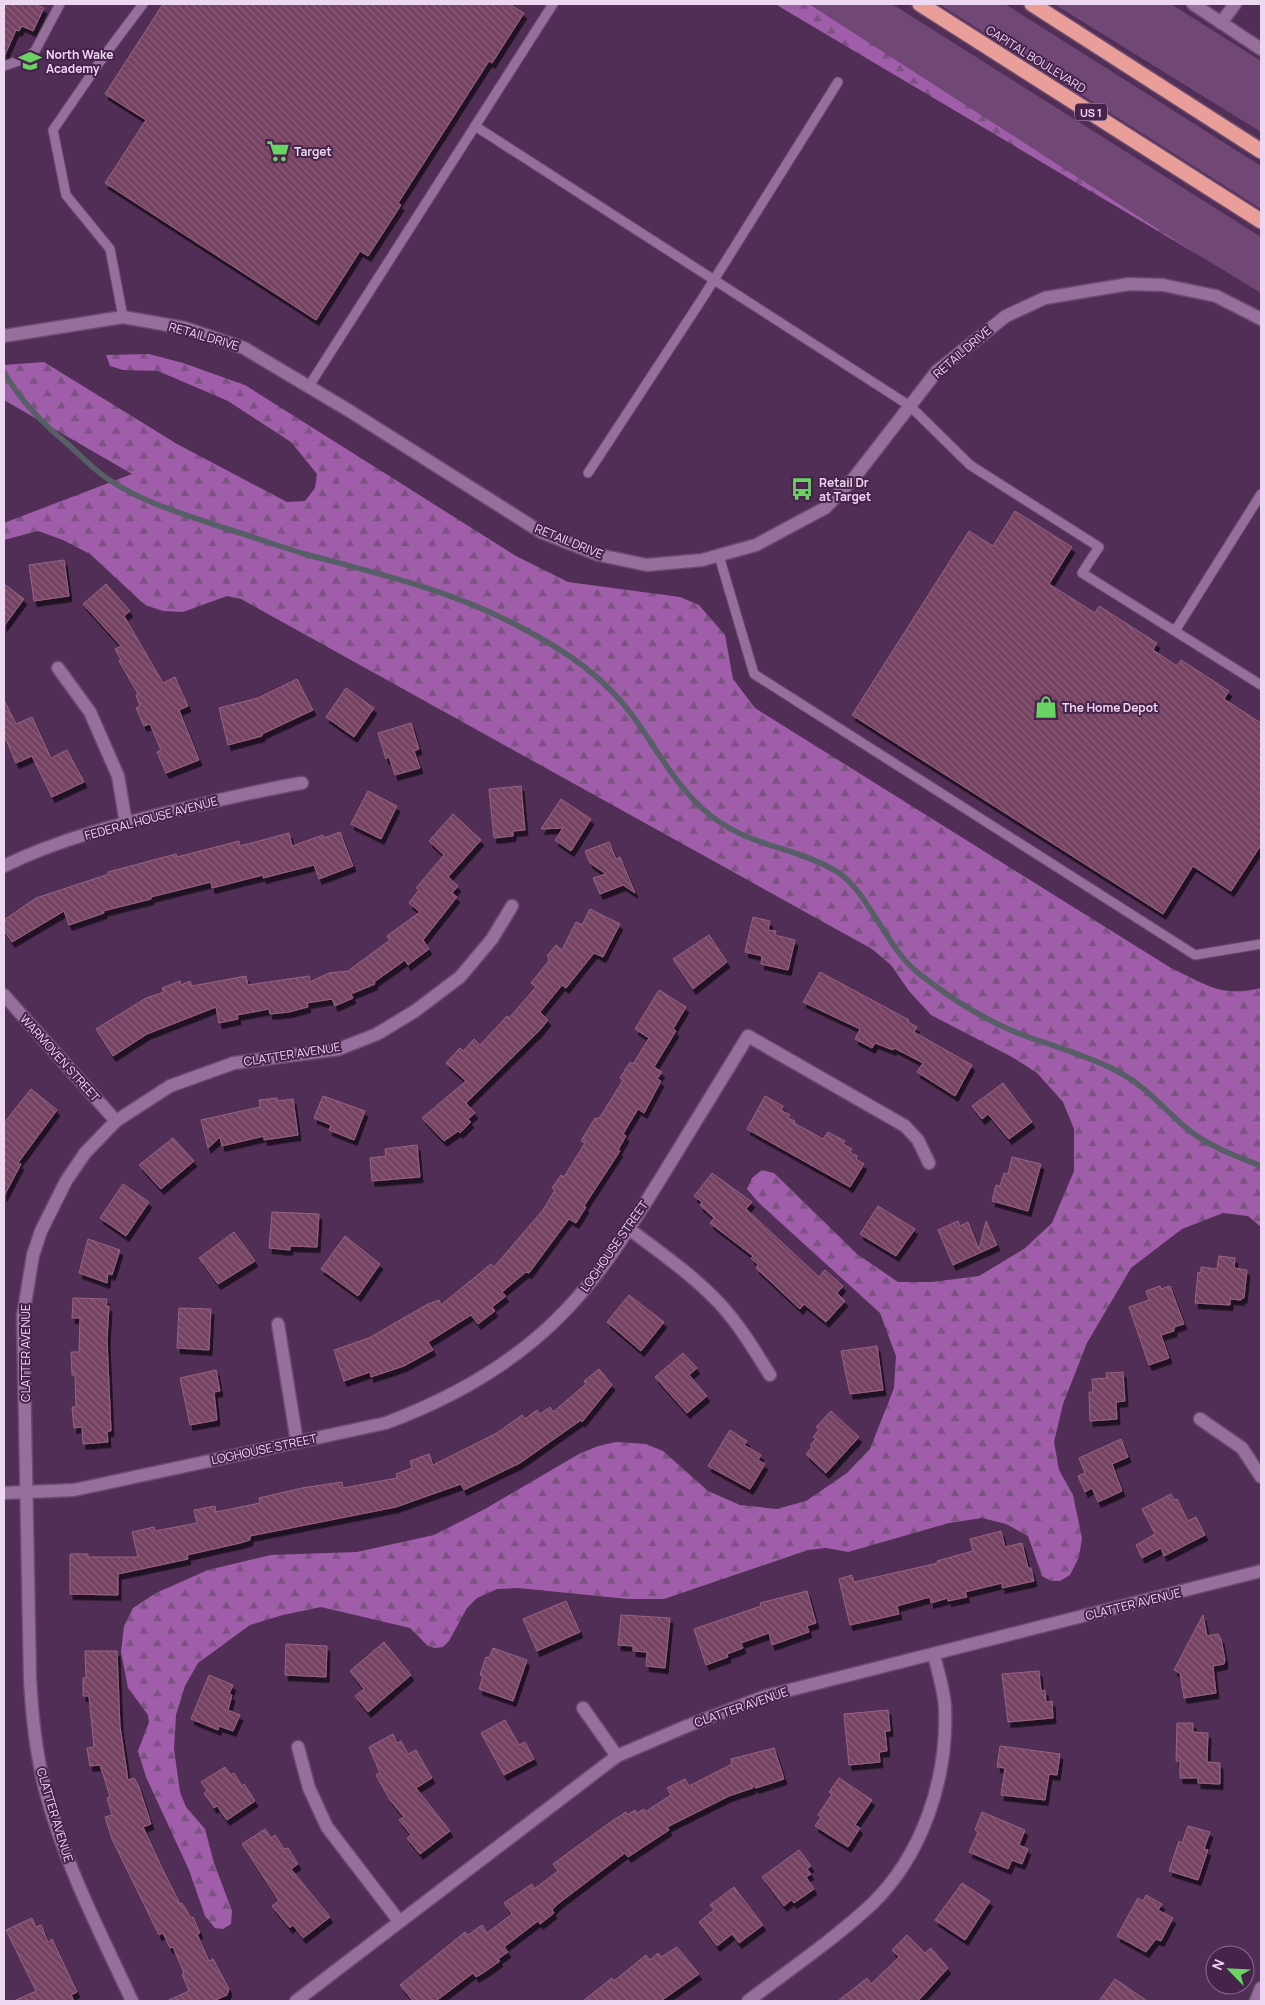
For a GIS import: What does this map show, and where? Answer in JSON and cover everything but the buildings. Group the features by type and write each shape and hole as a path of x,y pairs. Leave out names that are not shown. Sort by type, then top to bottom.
{"highway":[{"name":"CAPITAL BOULEVARD","path":"920,4 1261,221"},
{"path":"1032,4 1261,151"}],"street":[{"path":"1193,4 1261,49"},
{"path":"1221,23 1234,4"},
{"name":"RETAIL DRIVE","path":"4,336 123,317 185,328 244,348 309,386 541,532 599,555 647,565 702,560 756,545 824,508 854,478 937,371 972,341 1006,316 1045,298 1129,284 1163,285 1216,296 1261,318"},
{"path":"58,668 90,712 118,776 126,823"},
{"name":"FEDERAL HOUSE AVENUE","path":"4,866 31,852 126,823 267,789 302,783"},
{"name":"CLATTER AVENUE","path":"132,2001 72,1868 42,1776 33,1728 30,1680 28,1493 23,1316 33,1255 41,1231 66,1181 85,1153 116,1121 170,1086 234,1063 339,1049 377,1034 415,1012 460,977 492,939 512,906"},
{"name":"WARMOVEN STREET","path":"4,995 116,1121"},
{"name":"LOGHOUSE STREET","path":"4,1493 74,1490 386,1423 428,1407 491,1372 528,1345 585,1290 629,1229 748,1036 905,1126 918,1140 929,1163"},
{"path":"629,1229 675,1262 721,1305 749,1342 770,1375"},
{"path":"278,1324 297,1442"},
{"path":"1200,1419 1242,1448 1261,1476"},
{"name":"CLATTER AVENUE","path":"296,2001 617,1756 687,1726 766,1696 1261,1571"},
{"path":"748,2001 844,1928 872,1904 897,1875 916,1842 930,1808 943,1764 945,1706 934,1655"},
{"path":"583,1708 617,1756"},
{"path":"298,1747 309,1788 327,1827 399,1921"},
{"path":"1256,2001 1261,1988"}],"lane":[{"path":"4,66 27,58 35,51 60,4"},
{"path":"123,317 110,249 66,195 53,130 104,56 143,4"},
{"path":"309,386 553,4"},
{"path":"588,473 714,280 838,82"},
{"path":"475,126 910,406 970,465 1099,547 1082,573 1261,685"},
{"path":"1175,631 1261,494"},
{"path":"719,556 754,674 1195,955 1261,944"}],"shaded area":[{"path":"809,4 892,4 1261,237 1261,293 1200,256"},
{"path":"939,4 1005,4 1261,166 1261,209"},
{"path":"1054,4 1171,4 1261,61 1261,132"}],"green space":[{"path":"775,4 809,4 1200,256"},
{"path":"149,354 183,363 245,385 516,556 568,582 680,597 699,605 725,635 733,679 755,708 1171,968 1214,988 1247,991 1261,988 1261,1227 1248,1216 1223,1213 1182,1229 1131,1268 1087,1343 1063,1404 1054,1442 1059,1470 1073,1495 1082,1538 1079,1557 1070,1575 1060,1581 1051,1581 1042,1576 1028,1536 1006,1524 982,1518 949,1523 848,1552 826,1548 808,1550 664,1599 628,1599 518,1588 497,1589 477,1598 467,1608 449,1641 443,1647 435,1648 428,1646 410,1628 321,1607 283,1615 250,1625 198,1663 185,1686 176,1715 174,1749 180,1792 186,1807 205,1829 214,1863 232,1911 231,1924 223,1929 215,1928 205,1916 189,1870 146,1777 138,1751 149,1722 148,1715 128,1688 121,1652 124,1626 133,1608 156,1593 208,1570 271,1555 357,1552 434,1535 485,1509 579,1454 598,1446 616,1442 646,1444 663,1451 708,1491 740,1505 777,1509 806,1501 847,1473 870,1449 894,1388 896,1356 880,1313 759,1203 747,1189 752,1178 762,1170 774,1173 857,1254 898,1282 932,1282 979,1276 1024,1249 1052,1223 1074,1171 1074,1129 1063,1102 1037,1073 1012,1057 931,1015 909,991 891,965 872,949 241,599 227,596 183,612 163,611 145,605 90,554 63,540 38,531 4,540 4,523 132,474 4,400 4,365 44,362 177,444 287,502 305,501 315,488 317,474 291,442 228,401 158,371 123,370 110,366 106,355"}],"waterway":[{"path":"4,372 25,403 51,430 100,473 137,496 285,548 388,576 443,594 496,615 554,646 598,678 624,704 675,778 704,810 720,822 752,839 819,862 847,879 867,904 895,948 917,972 940,989 976,1013 1002,1026 1091,1059 1126,1076 1194,1134 1222,1150 1261,1166"}],"place":[{"name":"North Wake Academy","path":"30,61"},
{"name":"Target","path":"278,151"},
{"name":"Retail Dr at Target","path":"802,489"},
{"name":"The Home Depot","path":"1046,707"}]}
